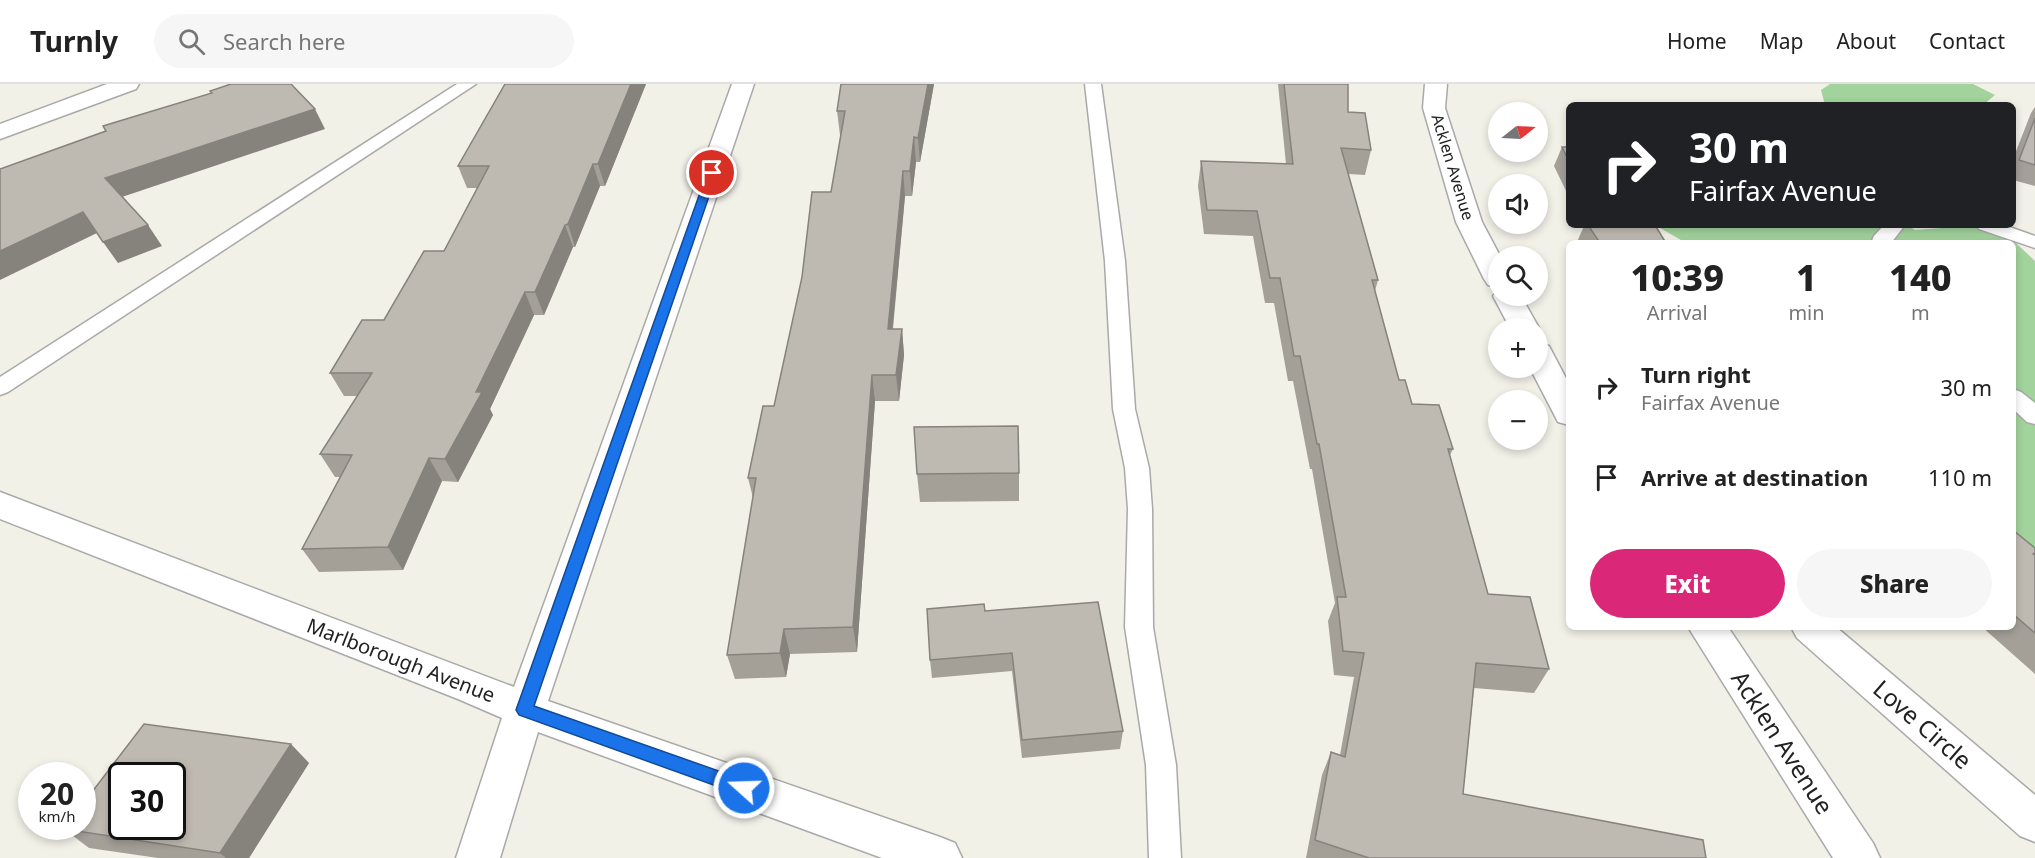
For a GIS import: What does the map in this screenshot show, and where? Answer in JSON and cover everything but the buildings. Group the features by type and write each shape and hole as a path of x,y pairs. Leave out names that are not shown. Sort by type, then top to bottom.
{"street":[{"path":"0,132 128,84"},
{"path":"478,858 525,710 744,84"},
{"name":"Acklen Avenue","path":"1436,84 1434,108 1469,222 1488,259"},
{"path":"1548,373 1566,408"},
{"name":"Marlborough Avenue","path":"0,505 472,687 525,710 940,858"},
{"name":"Acklen Avenue","path":"1709,630 1858,858"},
{"name":"Love Circle","path":"1813,630 2035,822"}],"lane":[{"path":"0,387 468,84"},
{"path":"1093,84 1114,261 1124,409 1137,468 1140,509 1139,627 1161,765 1165,858"},
{"path":"1881,240 1892,228"},
{"path":"1995,228 2035,242"},
{"path":"2016,400 2035,416"}],"green space":[{"path":"1830,84 1973,84 1995,95 1987,102 1824,102 1821,90"},
{"path":"1660,228 1912,228 1915,230 1990,228 2011,240 1681,240"},
{"path":"2016,243 2035,261 2035,575 2016,568"}],"route":[{"path":"712,173 525,710 744,788"}]}
